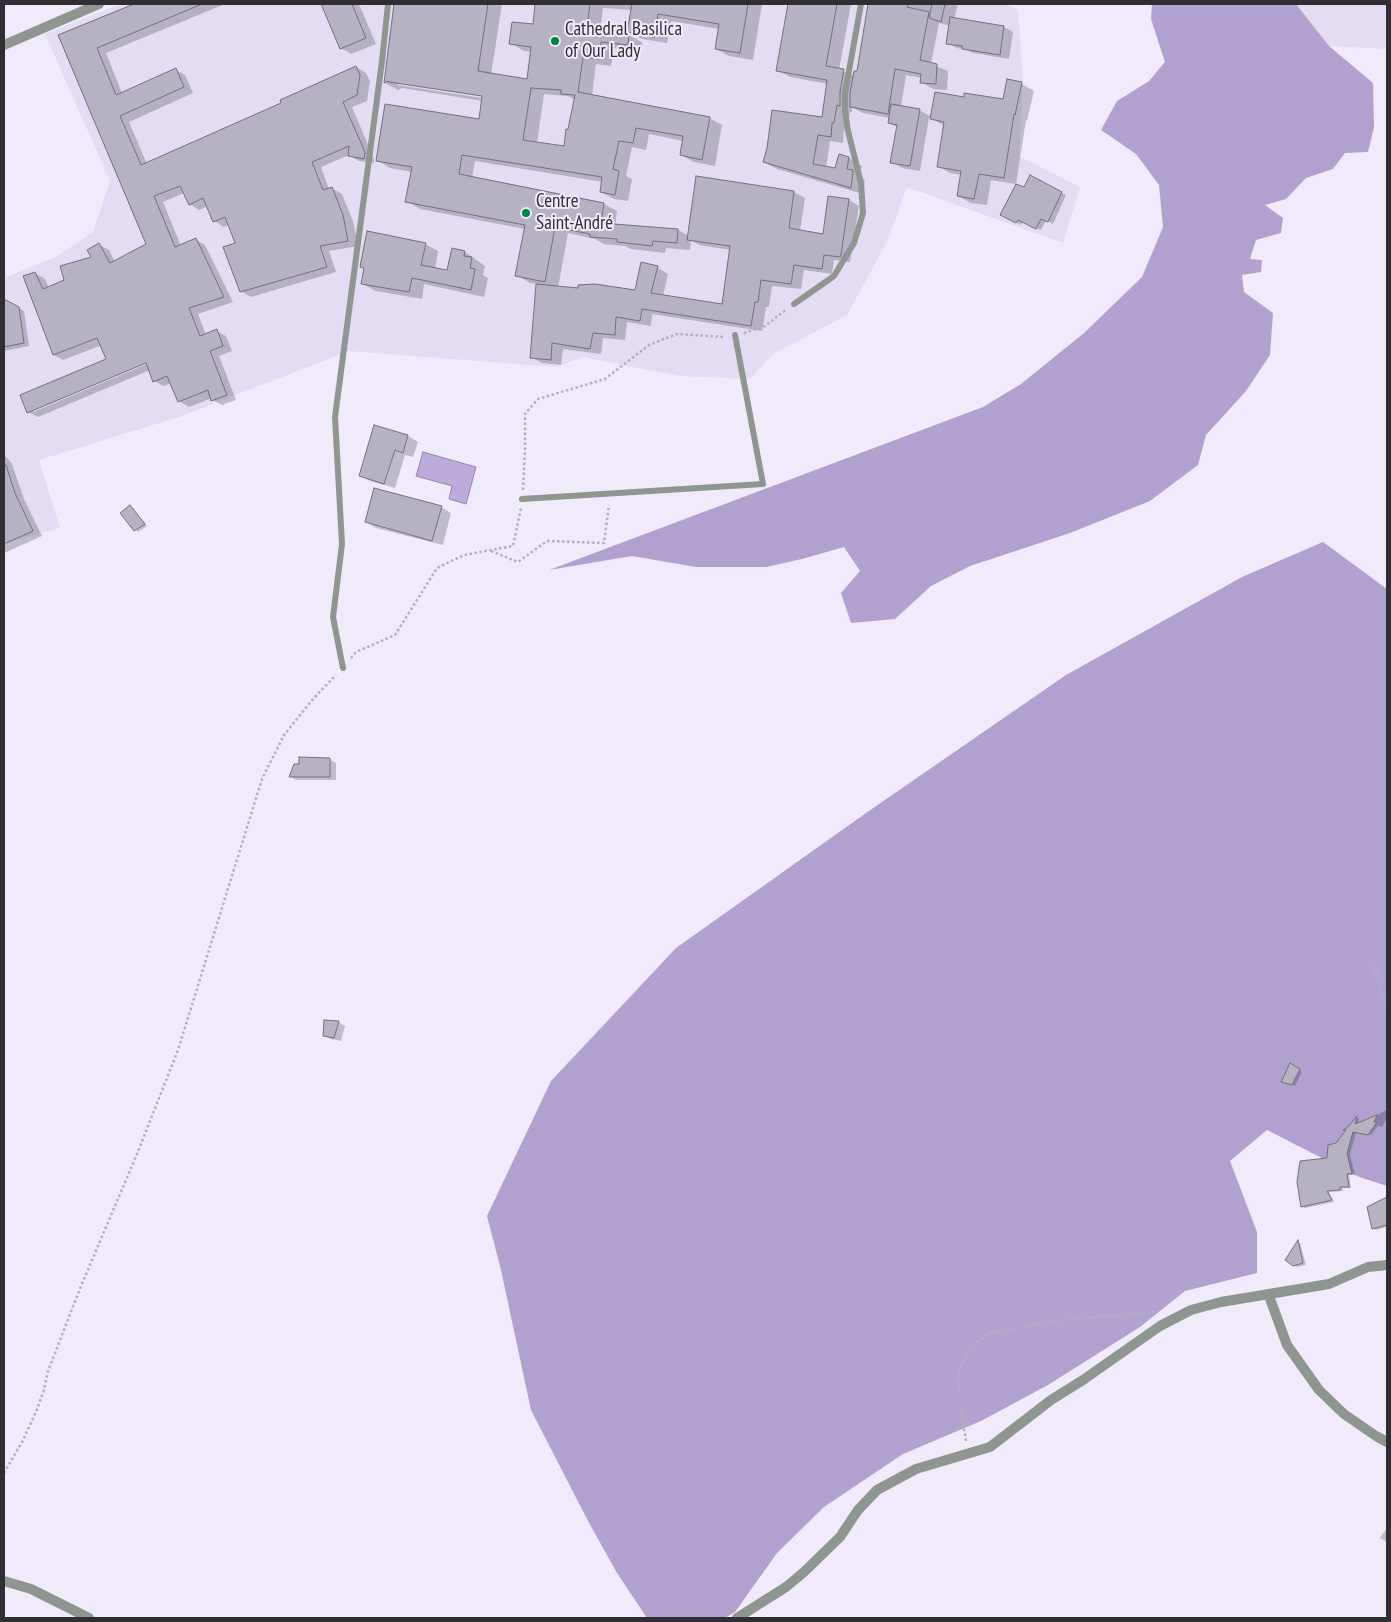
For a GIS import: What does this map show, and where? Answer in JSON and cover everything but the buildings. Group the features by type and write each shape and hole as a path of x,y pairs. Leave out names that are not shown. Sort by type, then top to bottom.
{"street":[{"path":"4,46 100,4"},
{"path":"737,1618 786,1587 804,1572 840,1537 858,1510 877,1490 916,1469 990,1447 1051,1400 1160,1326 1191,1310 1222,1302 1269,1296 1329,1284 1368,1267 1387,1265"},
{"path":"1269,1296 1287,1345 1319,1390 1344,1414 1387,1442"},
{"path":"4,1581 32,1588 90,1618"}],"lane":[{"path":"343,668 333,617 342,544 334,417 388,4"},
{"path":"794,304 834,276 854,243 863,213 861,183 848,131 845,102 861,4"},
{"path":"522,499 763,484 735,336"}],"path":[{"path":"4,1473 22,1442 36,1412 48,1371 81,1286 100,1246 178,1050 262,779 284,735 312,699 356,652 395,635 438,568 464,555 512,546 522,499 525,414 538,399 605,379 649,345 677,334 728,338 765,326 794,304"},
{"path":"490,550 518,562 547,541 604,543 611,493"},
{"path":"1372,959 1387,1009"},
{"path":"967,1454 960,1404 960,1371 972,1345 990,1333 1062,1320 1161,1312"}],"shaded area":[{"path":"121,4 1007,4 1018,10 1023,84 1019,156 1080,187 1063,243 907,187 887,242 847,315 773,354 750,379 679,376 582,357 557,367 349,351 179,417 39,460 60,528 4,543 4,278 56,257 93,232 110,181 45,34"},
{"path":"1152,4 1296,4 1329,46 1373,83 1374,127 1368,152 1345,153 1333,169 1306,178 1286,199 1265,205 1283,218 1281,233 1256,240 1250,259 1262,260 1261,272 1242,275 1244,292 1273,313 1270,355 1246,391 1206,435 1198,465 1150,501 1070,533 970,566 931,586 895,619 851,623 841,593 860,571 844,547 766,567 696,567 632,556 549,570 983,407 1021,384 1084,333 1142,277 1163,227 1159,185 1136,154 1101,130 1117,101 1149,81 1165,62 1151,19"},
{"path":"1296,4 1387,4 1387,49 1329,46"},
{"path":"423,452 476,467 466,504 449,499 452,486 416,476"},
{"path":"1323,542 1387,589 1387,1186 1359,1177 1267,1130 1230,1161 1257,1232 1257,1273 1185,1291 1140,1327 1048,1385 981,1421 903,1454 824,1507 777,1553 735,1612 725,1618 647,1618 617,1573 588,1521 531,1410 501,1270 487,1216 551,1081 676,948 866,813 1066,675 1242,577"}],"place":[{"name":"Cathedral Basilica of Our Lady","path":"555,41"},
{"name":"Centre Saint-André","path":"526,213"}]}
